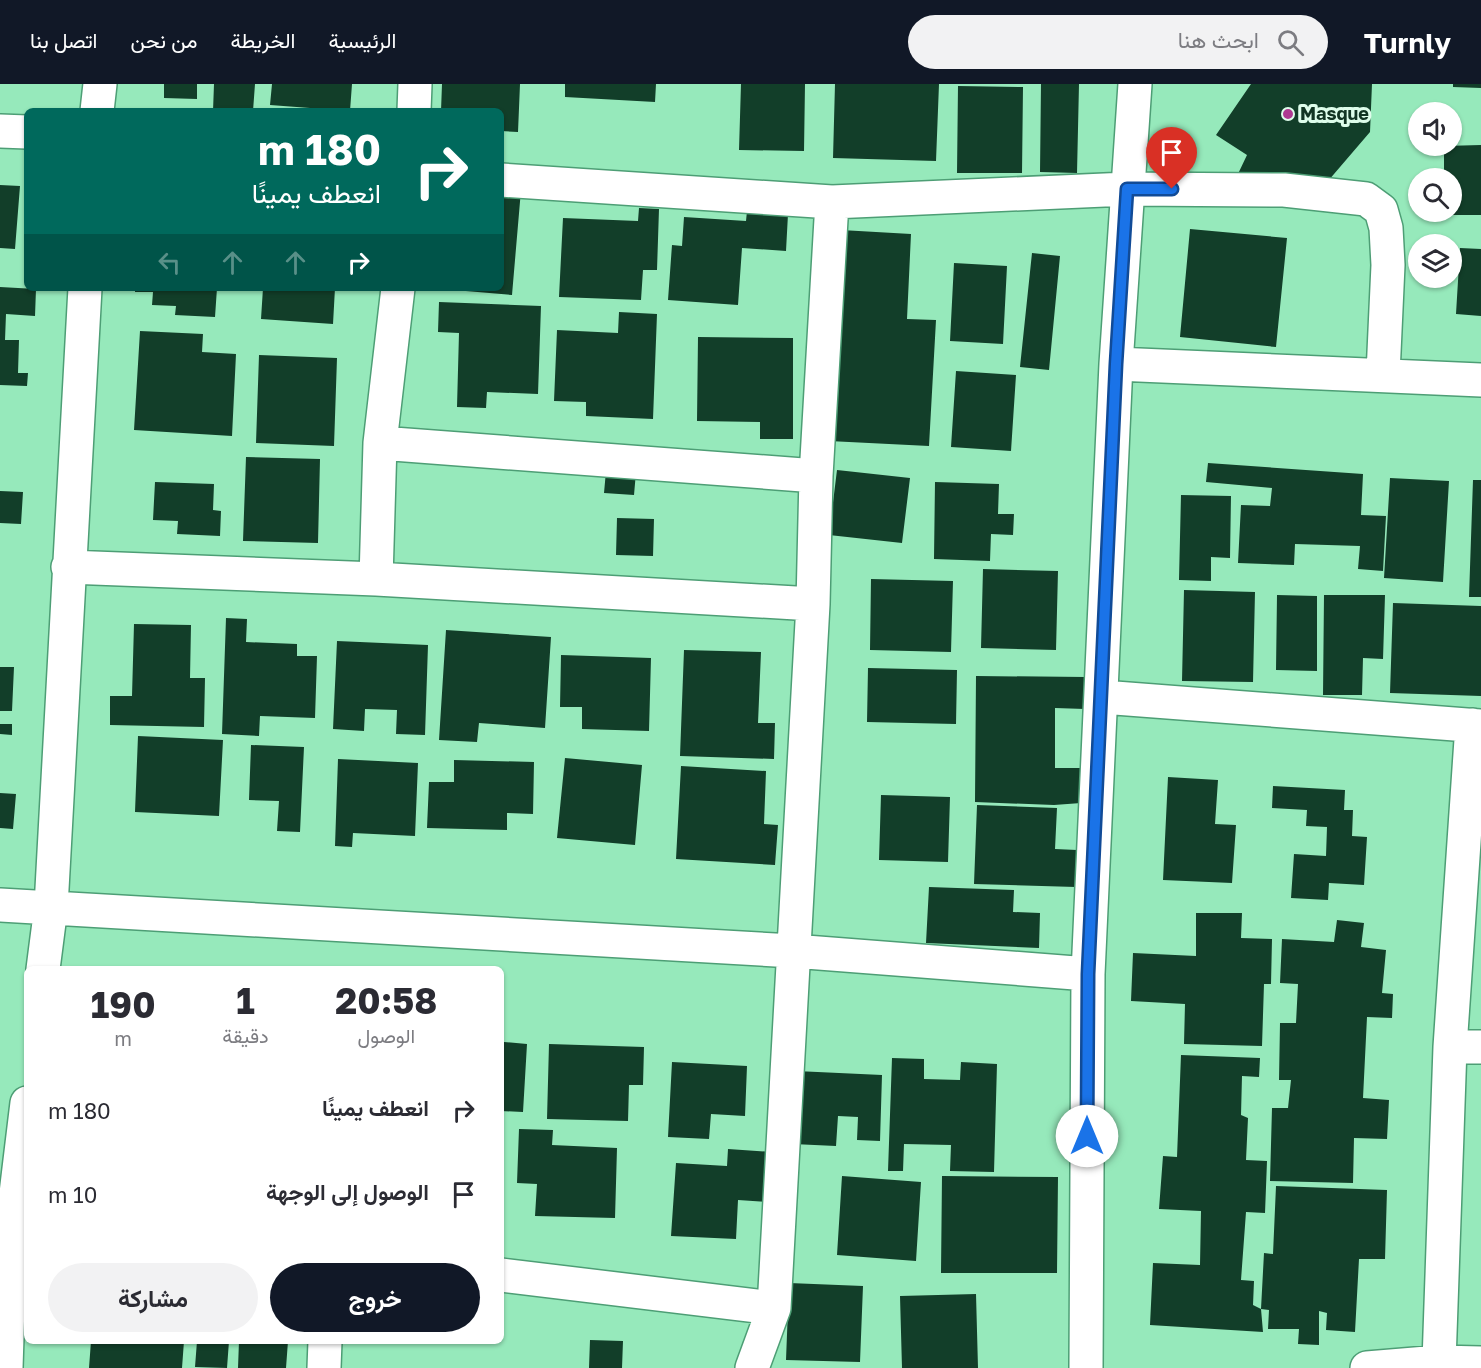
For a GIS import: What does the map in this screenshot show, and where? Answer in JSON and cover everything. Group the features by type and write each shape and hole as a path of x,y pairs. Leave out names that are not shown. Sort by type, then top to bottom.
{"street":[{"path":"97,108 100,84"},
{"path":"414,108 415,84"},
{"path":"1086,1368 1088,974 1116,364 1135,84"},
{"path":"0,130 24,132"},
{"path":"504,180 832,202 1127,189 1284,190 1366,199 1381,210 1386,228 1388,266 1383,374"},
{"path":"752,1368 774,1308 813,604 816,476 832,202"},
{"path":"43,966 51,907 85,291"},
{"path":"376,579 380,443 398,291"},
{"path":"1116,364 1481,380"},
{"path":"380,443 816,476"},
{"path":"68,567 376,579 813,604"},
{"path":"1102,697 1476,726 1466,1047 1439,1362"},
{"path":"0,905 793,951 1088,974"},
{"path":"6,1368 19,1243 24,1156"},
{"path":"504,1275 774,1308"},
{"path":"324,1368 326,1344"},
{"path":"1367,1368 1439,1362 1481,1363"}],"building":[{"path":"164,84 197,84 197,99 164,98"},
{"path":"214,84 255,84 253,108 213,108"},
{"path":"272,84 352,84 350,108 270,105"},
{"path":"442,84 520,84 518,132 504,131 504,108 441,108"},
{"path":"565,84 656,84 655,102 565,97"},
{"path":"741,84 805,84 804,151 739,150"},
{"path":"835,84 939,84 936,161 833,158"},
{"path":"1041,84 1079,84 1077,173 1040,172"},
{"path":"1251,84 1372,84 1370,132 1328,181 1237,176 1247,155 1216,135"},
{"path":"1453,84 1481,84 1481,88 1453,87"},
{"path":"958,86 1023,87 1022,173 957,173"},
{"path":"1481,145 1481,215 1462,215 1462,168 1444,168 1444,156 1462,156 1462,146"},
{"path":"0,185 20,186 15,249 0,248"},
{"path":"504,188 521,190 512,295 466,291 504,291"},
{"path":"639,208 659,209 657,270 643,270 641,300 559,297 563,218 638,221"},
{"path":"747,211 788,214 786,251 742,248 738,305 668,300 672,245 682,246 684,217 746,221"},
{"path":"1190,229 1287,238 1276,347 1180,337"},
{"path":"841,230 911,234 907,319 936,320 929,446 829,441"},
{"path":"1462,248 1481,249 1481,316 1456,314 1458,288 1462,288"},
{"path":"1032,253 1060,256 1049,370 1020,367"},
{"path":"954,263 1007,266 1003,344 950,341"},
{"path":"0,287 36,291 35,316 6,314 5,340 19,340 18,373 28,373 27,386 0,385"},
{"path":"217,291 215,317 175,315 176,306 152,305 153,292 135,292"},
{"path":"263,291 335,291 333,324 261,319"},
{"path":"439,302 541,306 538,394 487,392 486,408 457,407 459,333 438,332"},
{"path":"619,312 657,314 653,419 586,416 586,402 554,401 557,330 618,333"},
{"path":"140,331 203,334 202,352 236,354 232,436 134,430"},
{"path":"698,337 793,338 793,439 760,439 760,422 697,421"},
{"path":"259,355 337,358 334,446 256,443"},
{"path":"956,371 1016,375 1011,451 951,447"},
{"path":"246,457 320,459 318,543 243,541"},
{"path":"1208,463 1363,474 1361,515 1386,516 1383,571 1358,569 1360,546 1295,544 1294,565 1238,563 1241,505 1270,506 1272,488 1206,482"},
{"path":"837,470 910,478 902,543 829,535"},
{"path":"606,471 636,472 634,495 604,493"},
{"path":"1390,478 1449,481 1443,582 1384,578"},
{"path":"1473,480 1481,480 1481,597 1469,597"},
{"path":"155,482 214,484 213,510 221,511 220,536 177,534 178,521 153,520"},
{"path":"935,482 999,484 998,514 1014,514 1013,535 991,534 990,561 934,559"},
{"path":"0,491 23,492 21,524 0,523"},
{"path":"1181,495 1231,496 1230,558 1211,557 1211,581 1179,580"},
{"path":"617,518 654,519 653,556 616,555"},
{"path":"983,569 1058,571 1056,650 981,648"},
{"path":"871,579 953,581 951,652 870,650"},
{"path":"1184,590 1255,592 1253,682 1182,681"},
{"path":"1277,595 1317,596 1317,671 1276,670"},
{"path":"1324,595 1385,595 1383,659 1363,658 1362,695 1323,695"},
{"path":"1393,603 1481,606 1481,696 1390,693"},
{"path":"226,618 247,619 246,642 297,644 297,656 317,656 315,718 260,716 259,736 222,734"},
{"path":"134,624 191,625 190,678 205,678 204,727 110,725 110,696 132,696"},
{"path":"446,630 551,637 545,728 479,723 477,742 439,740"},
{"path":"337,641 428,645 425,735 396,734 397,710 365,709 364,731 333,729"},
{"path":"684,650 761,652 758,723 775,723 774,759 680,756"},
{"path":"561,655 651,658 649,731 582,729 582,707 560,707"},
{"path":"0,667 14,667 12,711 0,711"},
{"path":"868,668 957,670 956,724 867,722"},
{"path":"976,676 1085,677 1085,709 1055,708 1055,768 1082,768 1081,803 1054,805 975,802"},
{"path":"0,724 12,724 12,735 0,734"},
{"path":"138,736 223,740 219,816 135,812"},
{"path":"251,745 304,747 300,832 277,831 279,801 249,800"},
{"path":"565,758 642,765 635,845 557,838"},
{"path":"338,759 418,763 415,836 353,833 352,847 335,846"},
{"path":"454,760 534,762 533,814 507,813 507,830 427,828 429,782 454,782"},
{"path":"681,766 766,771 764,824 778,825 775,865 676,859"},
{"path":"1168,777 1218,780 1215,824 1236,825 1232,883 1163,880"},
{"path":"1273,786 1345,790 1344,810 1353,810 1352,836 1367,837 1364,885 1329,883 1328,900 1291,898 1294,854 1326,856 1327,827 1306,826 1307,810 1272,808"},
{"path":"0,793 16,794 13,829 0,828"},
{"path":"881,795 950,797 948,862 879,860"},
{"path":"977,805 1057,808 1055,849 1077,850 1076,887 974,884"},
{"path":"929,887 1014,890 1013,912 1040,913 1039,948 926,943"},
{"path":"1196,913 1242,913 1241,938 1272,939 1271,984 1264,984 1262,1046 1184,1044 1185,1004 1131,1001 1133,953 1196,956"},
{"path":"1337,920 1364,923 1361,947 1386,950 1382,993 1393,994 1392,1018 1367,1017 1363,1098 1389,1100 1387,1139 1354,1138 1353,1183 1270,1181 1272,1108 1288,1108 1291,1080 1279,1080 1280,1023 1296,1023 1298,984 1280,983 1282,939 1334,942"},
{"path":"504,1042 527,1044 523,1112 504,1111"},
{"path":"549,1044 644,1047 643,1085 629,1085 628,1121 547,1119"},
{"path":"1181,1055 1260,1058 1259,1077 1242,1076 1241,1115 1248,1118 1246,1160 1267,1161 1265,1213 1246,1212 1241,1280 1254,1281 1253,1305 1261,1309 1263,1332 1150,1325 1153,1263 1200,1265 1201,1211 1159,1209 1163,1156 1177,1157"},
{"path":"892,1058 924,1059 924,1079 960,1080 961,1062 997,1064 994,1172 950,1171 951,1145 904,1144 903,1171 888,1171"},
{"path":"672,1062 747,1066 745,1116 711,1114 709,1139 668,1137"},
{"path":"796,1071 882,1075 880,1141 857,1140 858,1117 838,1116 836,1146 793,1144"},
{"path":"519,1129 553,1130 552,1145 617,1148 615,1218 535,1216 537,1184 517,1183"},
{"path":"728,1149 772,1152 769,1202 738,1200 736,1239 671,1236 676,1163 727,1166"},
{"path":"842,1176 921,1182 916,1261 837,1255"},
{"path":"942,1176 1058,1177 1057,1273 941,1273"},
{"path":"1276,1186 1387,1190 1385,1259 1359,1259 1355,1332 1326,1330 1327,1313 1319,1311 1319,1345 1298,1344 1299,1329 1268,1329 1269,1310 1261,1309 1264,1253 1273,1254"},
{"path":"789,1283 863,1286 860,1362 786,1360"},
{"path":"976,1294 978,1368 902,1368 900,1296"},
{"path":"590,1340 623,1341 622,1368 589,1368"},
{"path":"91,1344 184,1344 182,1368 89,1368"},
{"path":"197,1344 229,1344 227,1368 195,1367"},
{"path":"239,1344 288,1344 286,1368 238,1368"}],"place":[{"name":"Masque","path":"1288,114"}],"route":[{"path":"1087,1136 1088,974 1116,364 1127,189 1172,189"}]}
